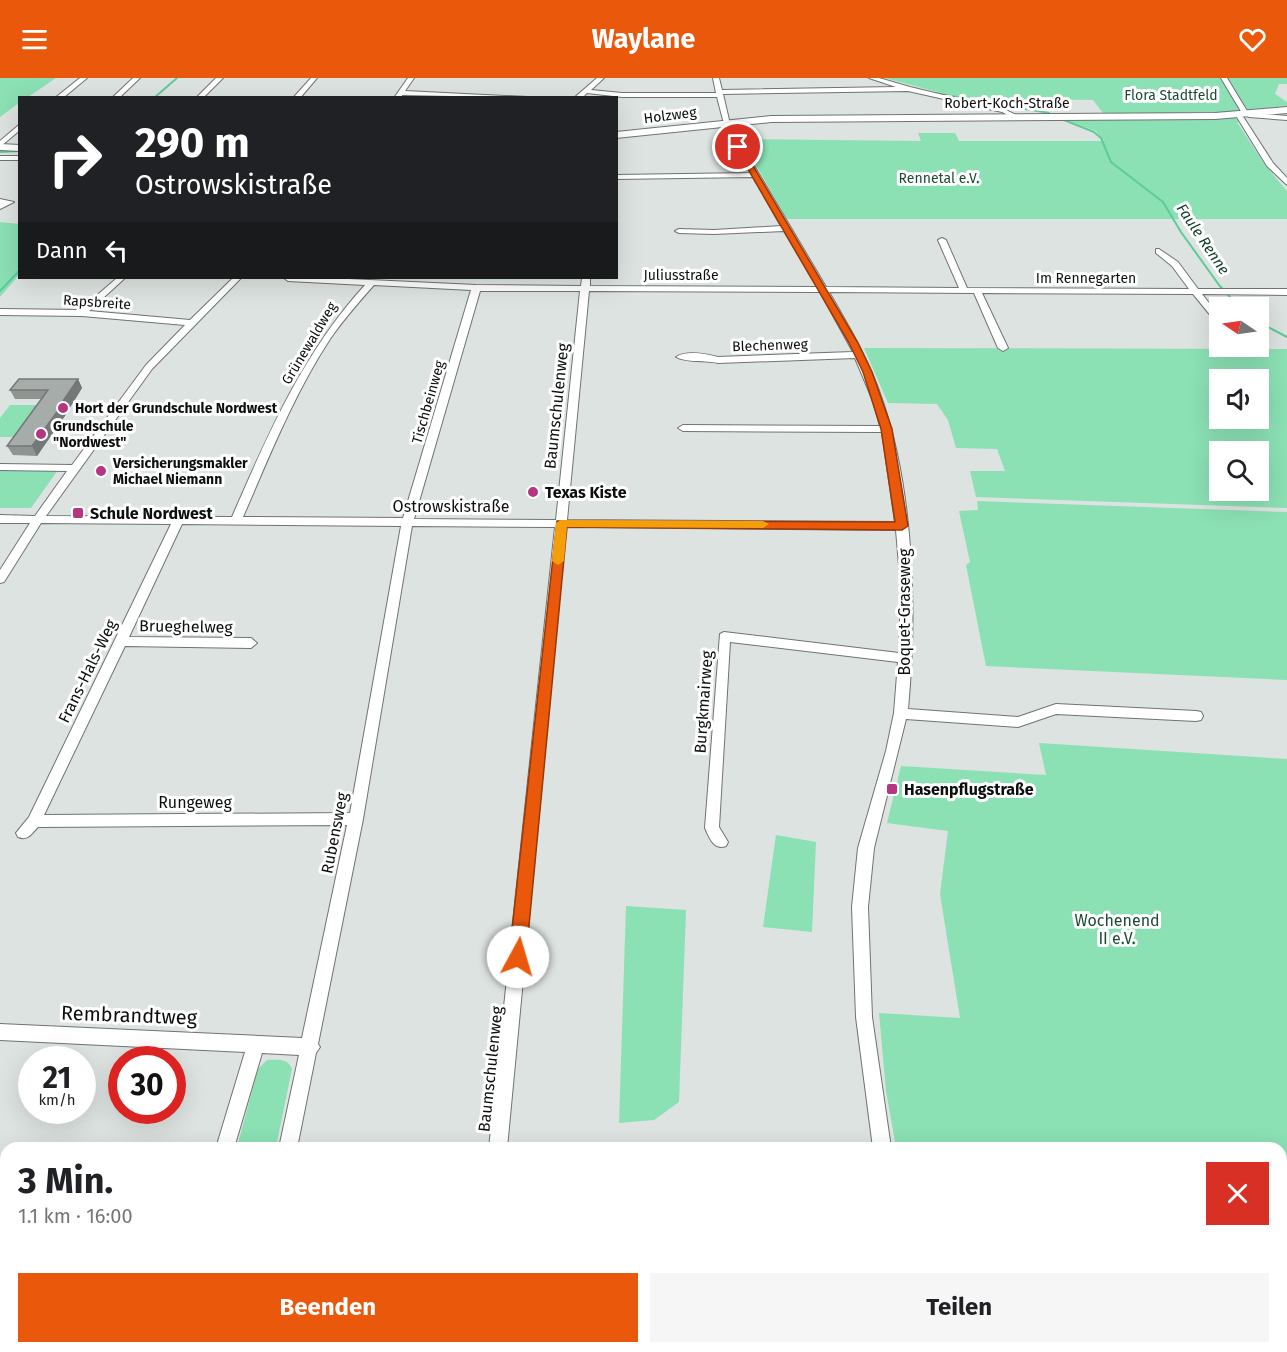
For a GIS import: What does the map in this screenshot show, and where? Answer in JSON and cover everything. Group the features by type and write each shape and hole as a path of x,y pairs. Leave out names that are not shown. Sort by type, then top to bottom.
{"street":[{"path":"61,96 84,78"},
{"path":"117,96 137,78"},
{"path":"200,96 220,78"},
{"path":"298,96 314,78"},
{"path":"398,95 411,78"},
{"path":"580,96 601,78"},
{"name":"Boquet-Graseweg","path":"716,78 727,122 754,176 860,355 887,429 902,526 907,589 905,658 901,713 866,848 860,907 864,1017 881,1142"},
{"path":"872,78 908,89 1004,111 1016,117"},
{"path":"1224,78 1242,114 1242,119 1270,164 1287,183"},
{"path":"585,91 622,95 908,89"},
{"path":"398,95 447,96"},
{"name":"Robert-Koch-Straße","path":"727,122 825,117 1285,114"},
{"name":"Holzweg","path":"618,135 727,122"},
{"path":"0,146 18,128"},
{"path":"0,146 18,148"},
{"path":"0,158 18,158"},
{"path":"618,177 754,176"},
{"path":"0,201 10,202 0,207"},
{"path":"679,231 714,232 786,228"},
{"path":"942,240 964,290"},
{"path":"1159,251 1175,264 1209,309"},
{"path":"82,313 120,279"},
{"path":"0,579 38,519 149,367 236,279"},
{"name":"Juliusstraße","path":"302,279 370,284 387,281 476,288 585,283 822,290"},
{"name":"Baumschulenweg","path":"499,1142 585,283"},
{"name":"Grünewaldweg","path":"236,521 305,373 333,326 370,284"},
{"name":"Tischbeinweg","path":"407,523 476,288"},
{"name":"Im Rennegarten","path":"822,290 1287,292"},
{"path":"976,291 1003,348"},
{"name":"Rapsbreite","path":"0,312 82,313 192,323"},
{"name":"Blechenweg","path":"681,357 705,357 718,360 860,355"},
{"path":"683,428 887,429"},
{"path":"0,467 75,468"},
{"name":"Ostrowskistraße","path":"0,519 902,526"},
{"name":"Frans-Hals-Weg","path":"23,833 34,821 178,521"},
{"name":"Rubensweg","path":"289,1142 311,1047 356,819 407,523"},
{"name":"Burgkmairweg","path":"721,842 712,828 724,637 905,658"},
{"name":"Brueghelweg","path":"120,641 251,643"},
{"path":"901,713 914,716 1018,722 1056,709 1196,716"},
{"name":"Rungeweg","path":"34,821 356,819"},
{"name":"Rembrandtweg","path":"0,1032 311,1047"},
{"path":"227,1142 256,1043"}],"green space":[{"path":"0,78 56,78 29,96 18,96 18,104 0,117"},
{"name":"Flora Stadtfeld","path":"885,78 1222,78 1241,111 1103,113 1093,100 960,98"},
{"path":"1227,78 1287,78 1287,84 1279,84 1275,94 1287,102 1287,106 1245,110"},
{"name":"Rennetal e.V.","path":"1235,118 1240,122 1237,122 1265,165 1287,191 1287,219 787,219 741,139 921,141 918,133 955,133 959,141 1104,141 1096,131 1064,119"},
{"path":"0,222 18,224 18,276 0,297"},
{"path":"864,348 1209,349 1209,357 1269,357 1269,349 1287,349 1287,508 976,497 970,471 1005,471 997,449 956,448 948,420 937,404 888,403"},
{"path":"10,405 40,405 16,437 0,437 0,418"},
{"path":"0,470 58,470 31,508 0,508"},
{"path":"977,501 1287,512 1287,680 986,666 966,565 970,562 959,511 978,510"},
{"name":"Wochenend II e.V.","path":"1039,743 1287,759 1287,1142 895,1142 886,1091 879,1013 960,1018 940,894 948,831 887,823 901,766 1046,775"},
{"path":"776,835 816,842 812,932 763,927"},
{"path":"626,906 686,910 679,1102 654,1120 619,1123"},
{"path":"267,1060 278,1060 285,1061 292,1069 277,1142 238,1142 258,1069"}],"building":[{"path":"19,379 78,379 32,446 7,446 48,390 10,390"}],"waterway":[{"path":"156,96 177,78"},
{"name":"Faule Renne","path":"934,93 1049,113"},
{"name":"Faule Renne","path":"1064,120 1094,132 1101,138 1111,162 1163,202 1181,232 1230,297"},
{"path":"0,152 18,151"},
{"path":"0,291 18,272"},
{"name":"Faule Renne","path":"1269,328 1287,337"}],"slow traffic":[{"path":"558,561 561,523 763,524"}],"place":[{"name":"Hort der Grundschule Nordwest","path":"63,408"},
{"name":"Grundschule \"Nordwest\"","path":"41,434"},
{"name":"Versicherungsmakler Michael Niemann","path":"101,471"},
{"name":"Texas Kiste","path":"533,492"},
{"name":"Schule Nordwest","path":"78,513"},
{"name":"Hasenpflugstraße","path":"892,789"}],"route":[{"path":"518,957 561,523 902,526 887,429 867,372 854,343 738,147"}]}
